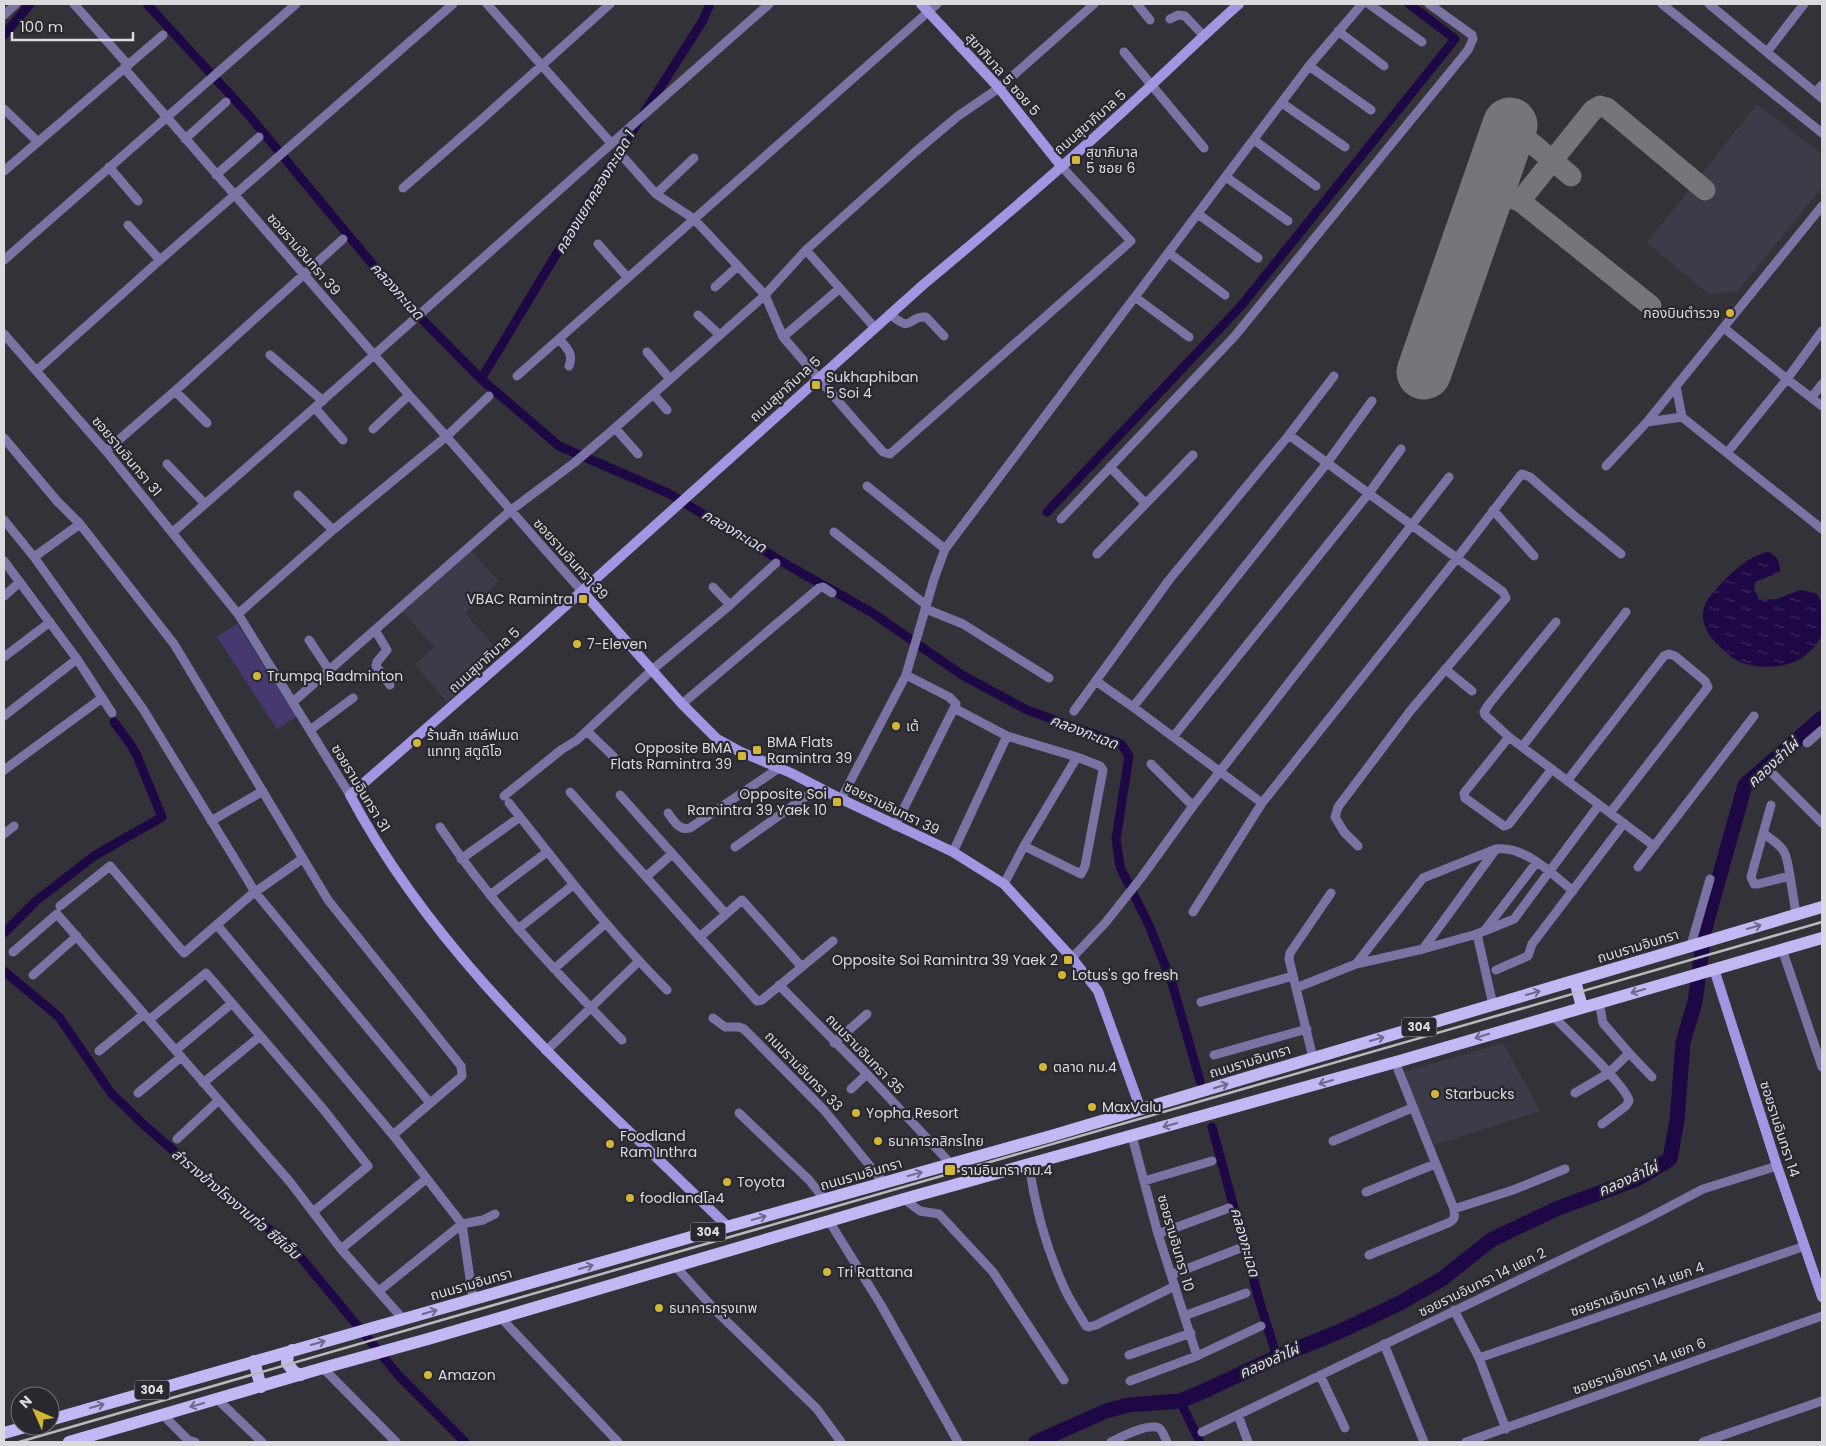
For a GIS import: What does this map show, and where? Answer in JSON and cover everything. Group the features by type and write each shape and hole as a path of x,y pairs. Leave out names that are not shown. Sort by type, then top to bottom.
{"main road":[{"name":"ถนนรามอินทรา","path":"60,1417 1141,1110 1822,907"},
{"name":"304","path":"69,1442 501,1318 904,1199 1395,1062 1822,938"},
{"path":"1575,981 1582,1007"},
{"path":"292,1350 288,1354 287,1363 294,1372 302,1375"},
{"path":"254,1361 261,1387"}],"street":[{"path":"4,15 16,4"},
{"name":"ซอยรามอินทรา 39","path":"74,4 166,118 446,436 510,512 682,704 717,739 730,747 779,768 895,826 952,852 1004,884 1072,958 1098,991 1141,1110"},
{"path":"4,260 296,4"},
{"path":"36,371 453,4"},
{"path":"487,4 611,142"},
{"path":"404,188 610,4"},
{"path":"173,532 769,4"},
{"path":"517,376 628,278 925,8 937,4"},
{"path":"293,702 510,512 574,463 654,394 765,295 806,250 914,153 958,116 999,88 1094,4"},
{"path":"1137,4 1150,20"},
{"name":"ถนนสุขาภิบาล 5","path":"350,795 582,591 817,378 1061,166 1239,4"},
{"path":"841,799 906,675 915,651 944,549 994,486 1309,66 1362,4"},
{"path":"1369,4 1422,42"},
{"path":"1061,519 1234,337 1468,50 1473,39 1472,36 1429,4"},
{"path":"1662,4 1822,133"},
{"path":"1767,52 1804,4"},
{"path":"1713,5 1819,95 1822,85"},
{"name":"สุขาภิบาล 5 ซอย 5","path":"925,8 999,88 1061,166"},
{"path":"1170,19 1178,15 1185,16 1204,35"},
{"path":"1338,31 1384,66"},
{"path":"4,171 163,35"},
{"path":"1124,52 1204,148"},
{"path":"1309,66 1371,110"},
{"path":"185,139 226,102"},
{"path":"1282,103 1345,147"},
{"path":"4,109 38,141"},
{"path":"216,175 259,137"},
{"path":"1254,140 1316,186"},
{"path":"624,158 656,194 694,218 765,295 783,337 817,378 884,452 890,454 1131,241 1061,166"},
{"path":"656,194 694,158"},
{"path":"109,167 138,201"},
{"path":"1226,177 1288,221"},
{"path":"1606,466 1647,422 1821,211"},
{"path":"1198,214 1258,258"},
{"path":"128,225 160,260"},
{"path":"106,451 343,239"},
{"path":"598,244 628,278"},
{"path":"806,250 875,328"},
{"path":"1169,253 1225,295"},
{"path":"715,288 738,266"},
{"path":"783,337 839,288"},
{"path":"1135,297 1189,338"},
{"path":"698,315 720,334"},
{"path":"890,315 901,324 926,317 944,336"},
{"path":"1724,328 1822,406"},
{"path":"1727,453 1787,379 1822,331"},
{"name":"ซอยรามอินทรา 31","path":"4,334 106,451 238,614 350,795 364,822 417,903 498,1000 546,1051 728,1227"},
{"path":"559,339 570,352 572,360 569,366"},
{"path":"647,352 670,379"},
{"path":"270,355 323,401"},
{"path":"1074,711 1169,580 1289,435 1334,376"},
{"path":"1812,397 1822,384"},
{"path":"1676,386 1682,417 1822,529"},
{"path":"175,391 207,424"},
{"path":"654,394 667,410"},
{"path":"374,429 409,395"},
{"path":"238,614 333,530 446,436 489,396"},
{"path":"1133,706 1327,463 1372,401"},
{"path":"315,408 343,440"},
{"path":"1647,422 1682,417"},
{"path":"615,428 638,454"},
{"path":"1289,435 1503,592 1506,598 1411,710 1336,812 1335,817 1338,823 1358,846"},
{"path":"4,438 57,501 80,524 174,644 328,900 461,1066 462,1076 393,1135"},
{"path":"1173,737 1369,493 1401,449"},
{"path":"1097,554 1193,455"},
{"path":"167,464 205,504"},
{"path":"1110,468 1145,503"},
{"path":"1193,912 1262,803 1522,474 1526,474 1622,554"},
{"path":"1072,958 1106,922 1141,878 1220,770 1413,526 1449,477"},
{"path":"867,486 944,549"},
{"path":"298,495 333,530"},
{"path":"1493,510 1534,556"},
{"path":"4,520 34,557 143,709 255,892 430,1103"},
{"path":"34,557 80,524"},
{"path":"834,532 926,607 963,624 1049,678"},
{"path":"4,561 77,659 112,713"},
{"path":"667,990 639,961 573,885 507,799 587,731 652,670 730,605 776,563"},
{"path":"4,596 20,582"},
{"path":"713,587 730,605"},
{"path":"682,704 819,588 822,587 832,593"},
{"path":"1522,747 1626,612"},
{"path":"4,657 50,622"},
{"path":"1556,622 1488,704 1484,712 1509,737 1654,846"},
{"path":"375,630 387,650 376,666 390,685"},
{"path":"309,640 330,670"},
{"path":"1567,781 1664,656 1669,654 1675,656 1705,681 1708,687 1610,813"},
{"path":"4,716 77,659"},
{"path":"1445,669 1472,691"},
{"path":"895,826 956,704 949,697 906,675"},
{"path":"1096,681 1133,706 1262,803"},
{"path":"4,770 102,698"},
{"path":"310,730 353,698"},
{"path":"954,708 1007,736 1077,757 1100,766 1104,773 1085,866 1081,874 1024,846"},
{"path":"1638,867 1754,716"},
{"path":"1807,743 1822,730"},
{"path":"587,731 614,757"},
{"path":"952,852 1007,736"},
{"path":"1509,737 1464,793 1465,798 1504,826 1509,824 1552,769"},
{"path":"1004,884 1024,846 1077,757"},
{"path":"1151,764 1193,806"},
{"path":"668,813 680,828 690,828 779,768"},
{"path":"1773,774 1822,823"},
{"path":"735,847 819,787"},
{"path":"212,821 263,791"},
{"path":"570,792 757,1001 762,1000 832,941"},
{"path":"620,796 726,914"},
{"path":"1296,988 1356,964 1423,949 1481,932 1514,919 1599,805"},
{"path":"1771,805 1750,877 1754,884 1758,884 1790,876"},
{"path":"462,859 520,817"},
{"path":"1496,970 1528,956 1532,944 1624,824"},
{"path":"4,834 14,826"},
{"path":"440,827 462,859 518,928 554,969 622,1040"},
{"path":"1763,833 1787,854 1796,914"},
{"path":"1356,964 1423,878 1496,848 1520,852 1550,872 1573,891"},
{"path":"1423,949 1496,848"},
{"path":"490,895 547,852"},
{"path":"646,876 672,854"},
{"path":"60,906 110,866 184,953 255,892 302,859"},
{"path":"1493,1005 1481,932 1536,863"},
{"path":"1698,943 1699,912 1710,879"},
{"path":"518,928 573,885"},
{"path":"1313,1058 1289,959 1290,953 1331,893"},
{"path":"700,936 742,900 801,966"},
{"path":"13,952 57,914 203,1082 314,1212 341,1249 403,1319"},
{"path":"554,969 606,923"},
{"path":"217,925 393,1135 462,1224 473,1299"},
{"path":"33,975 77,936"},
{"path":"1782,949 1822,1067"},
{"path":"546,1051 639,961"},
{"name":"ซอยรามอินทรา 14","path":"1709,971 1822,1297"},
{"path":"99,1051 206,973 259,1037 324,1110 368,1166 314,1212"},
{"path":"1201,1002 1294,976"},
{"name":"ถนนรามอินทรา 35","path":"779,985 951,1164"},
{"path":"1599,1002 1603,1023 1652,1077"},
{"path":"138,1093 231,1004"},
{"path":"834,1043 866,1014"},
{"path":"1552,1016 1629,1095 1630,1101 1626,1106 1602,1124"},
{"name":"ถนนรามอินทรา 33","path":"713,1018 724,1027 744,1029 824,1110 884,1183"},
{"path":"1214,1055 1307,1029"},
{"path":"203,1082 259,1037"},
{"path":"1576,1093 1609,1073 1629,1053"},
{"path":"1369,1255 1452,1221 1455,1217 1454,1209 1395,1062"},
{"path":"851,1088 866,1074"},
{"path":"177,1139 218,1100"},
{"path":"1333,1141 1412,1108"},
{"path":"739,1113 809,1180 825,1200"},
{"name":"ซอยรามอินทรา 10","path":"1132,1136 1158,1234 1197,1356"},
{"path":"1144,1181 1212,1161"},
{"path":"1366,1192 1435,1164"},
{"path":"1029,1165 1039,1218 1063,1287 1086,1326 1096,1325 1174,1286"},
{"name":"ซอยรามอินทรา 14 แยก 2","path":"1202,1432 1703,1189 1777,1166"},
{"path":"1454,1209 1513,1190 1565,1169"},
{"path":"341,1249 426,1179"},
{"path":"904,1199 920,1211 938,1214 993,1272 1064,1380"},
{"path":"1158,1234 1229,1208"},
{"path":"378,1291 462,1224 483,1220 495,1214"},
{"path":"829,1221 886,1312 958,1442"},
{"name":"ซอยรามอินทรา 14 แยก 4","path":"1479,1358 1805,1246"},
{"path":"1171,1275 1243,1247"},
{"path":"676,1267 716,1311 817,1409 841,1442"},
{"path":"1184,1316 1246,1293"},
{"path":"1454,1310 1479,1358 1506,1429"},
{"name":"ซอยรามอินทรา 14 แยก 6","path":"1466,1442 1822,1316"},
{"path":"501,1318 618,1442"},
{"path":"1130,1381 1197,1356 1261,1326"},
{"path":"1129,1355 1191,1333"},
{"path":"1384,1344 1424,1442"},
{"path":"323,1368 396,1442"},
{"path":"1320,1375 1345,1428"},
{"path":"218,1400 262,1442"},
{"path":"1703,1442 1822,1401"},
{"path":"163,1415 188,1440 195,1442"},
{"path":"1238,1415 1248,1442"},
{"path":"1112,1442 1141,1429 1153,1427 1159,1428 1167,1442"}],"shaded area":[{"path":"1757,104 1822,154 1822,187 1738,291 1709,294 1647,243"},
{"path":"471,551 499,581 465,613 501,654 447,702 415,665 434,647 403,612"},
{"name":"Trumpq Badminton","path":"237,624 297,716 277,729 217,637"},
{"path":"1503,1043 1540,1111 1434,1145 1403,1072"}],"water":[{"path":"1768,551 1777,559 1780,572 1755,582 1754,589 1760,600 1777,599 1800,590 1816,593 1822,605 1822,629 1818,643 1801,658 1778,666 1761,667 1742,663 1724,651 1708,633 1704,624 1703,613 1710,597 1727,577 1746,561"}],"waterway":[{"name":"คลองกะเฉด","path":"4,35 30,4"},
{"name":"คลองกะเฉด","path":"147,4 247,113 398,295 481,379 559,446 668,493 791,567 871,612 962,675 1027,710 1121,744 1129,756 1116,839 1120,867 1149,925 1172,983 1200,1081"},
{"name":"คลองแยกคลองกะเฉด 1","path":"481,379 598,185 702,22 710,4"},
{"path":"1047,512 1241,306 1455,39 1409,4"},
{"name":"คลองลำไผ่","path":"1036,1442 1106,1411 1128,1405 1180,1401 1277,1357 1343,1330 1398,1304 1442,1279 1491,1240 1556,1209 1637,1179 1670,1159 1677,1120 1683,1042 1695,1002 1705,928 1745,785 1822,718"},
{"name":"ลำรางข้างโรงงานท่อ ซีซีเอ็ม","path":"4,933 36,901 94,856 162,817 137,756 114,722"},
{"name":"ลำรางข้างโรงงานท่อ ซีซีเอ็ม","path":"4,971 59,1017 111,1093 143,1124 215,1187 293,1248 399,1376 465,1442"},
{"name":"คลองกะเฉด","path":"1212,1127 1260,1303 1277,1357"},
{"path":"1180,1401 1200,1442"}],"taxiway":[{"path":"1651,306 1520,201 1593,110 1600,106 1607,108 1705,190"},
{"path":"1510,125 1571,176"},
{"path":"1488,190 1520,201"}],"runway":[{"path":"1424,372 1510,125"}],"railway":[{"path":"19,1442 1822,922"}],"place":[{"name":"สุขาภิบาล 5 ซอย 6","path":"1076,160"},
{"name":"กองบินตำรวจ","path":"1730,313"},
{"name":"Sukhaphiban 5 Soi 4","path":"816,385"},
{"name":"VBAC Ramintra","path":"583,599"},
{"name":"7-Eleven","path":"577,644"},
{"name":"Trumpq Badminton","path":"257,676"},
{"name":"เต้","path":"896,726"},
{"name":"ร้านสัก เซล์ฟเมด แทททู สตูดีโอ","path":"417,743"},
{"name":"BMA Flats Ramintra 39","path":"757,750"},
{"name":"Opposite BMA Flats Ramintra 39","path":"742,756"},
{"name":"Opposite Soi Ramintra 39 Yaek 10","path":"837,802"},
{"name":"Opposite Soi Ramintra 39 Yaek 2","path":"1068,960"},
{"name":"Lotus's go fresh","path":"1062,975"},
{"name":"ตลาด กม.4","path":"1043,1067"},
{"name":"Starbucks","path":"1435,1094"},
{"name":"MaxValu","path":"1092,1107"},
{"name":"Yopha Resort","path":"856,1113"},
{"name":"ธนาคารกสิกรไทย","path":"878,1141"},
{"name":"Foodland Ram Inthra","path":"610,1144"},
{"name":"รามอินทรา กม.4","path":"950,1170"},
{"name":"Toyota","path":"727,1182"},
{"name":"foodlandโล4","path":"630,1198"},
{"name":"Tri Rattana","path":"827,1272"},
{"name":"ธนาคารกรุงเทพ","path":"659,1308"},
{"name":"Amazon","path":"428,1375"}]}
